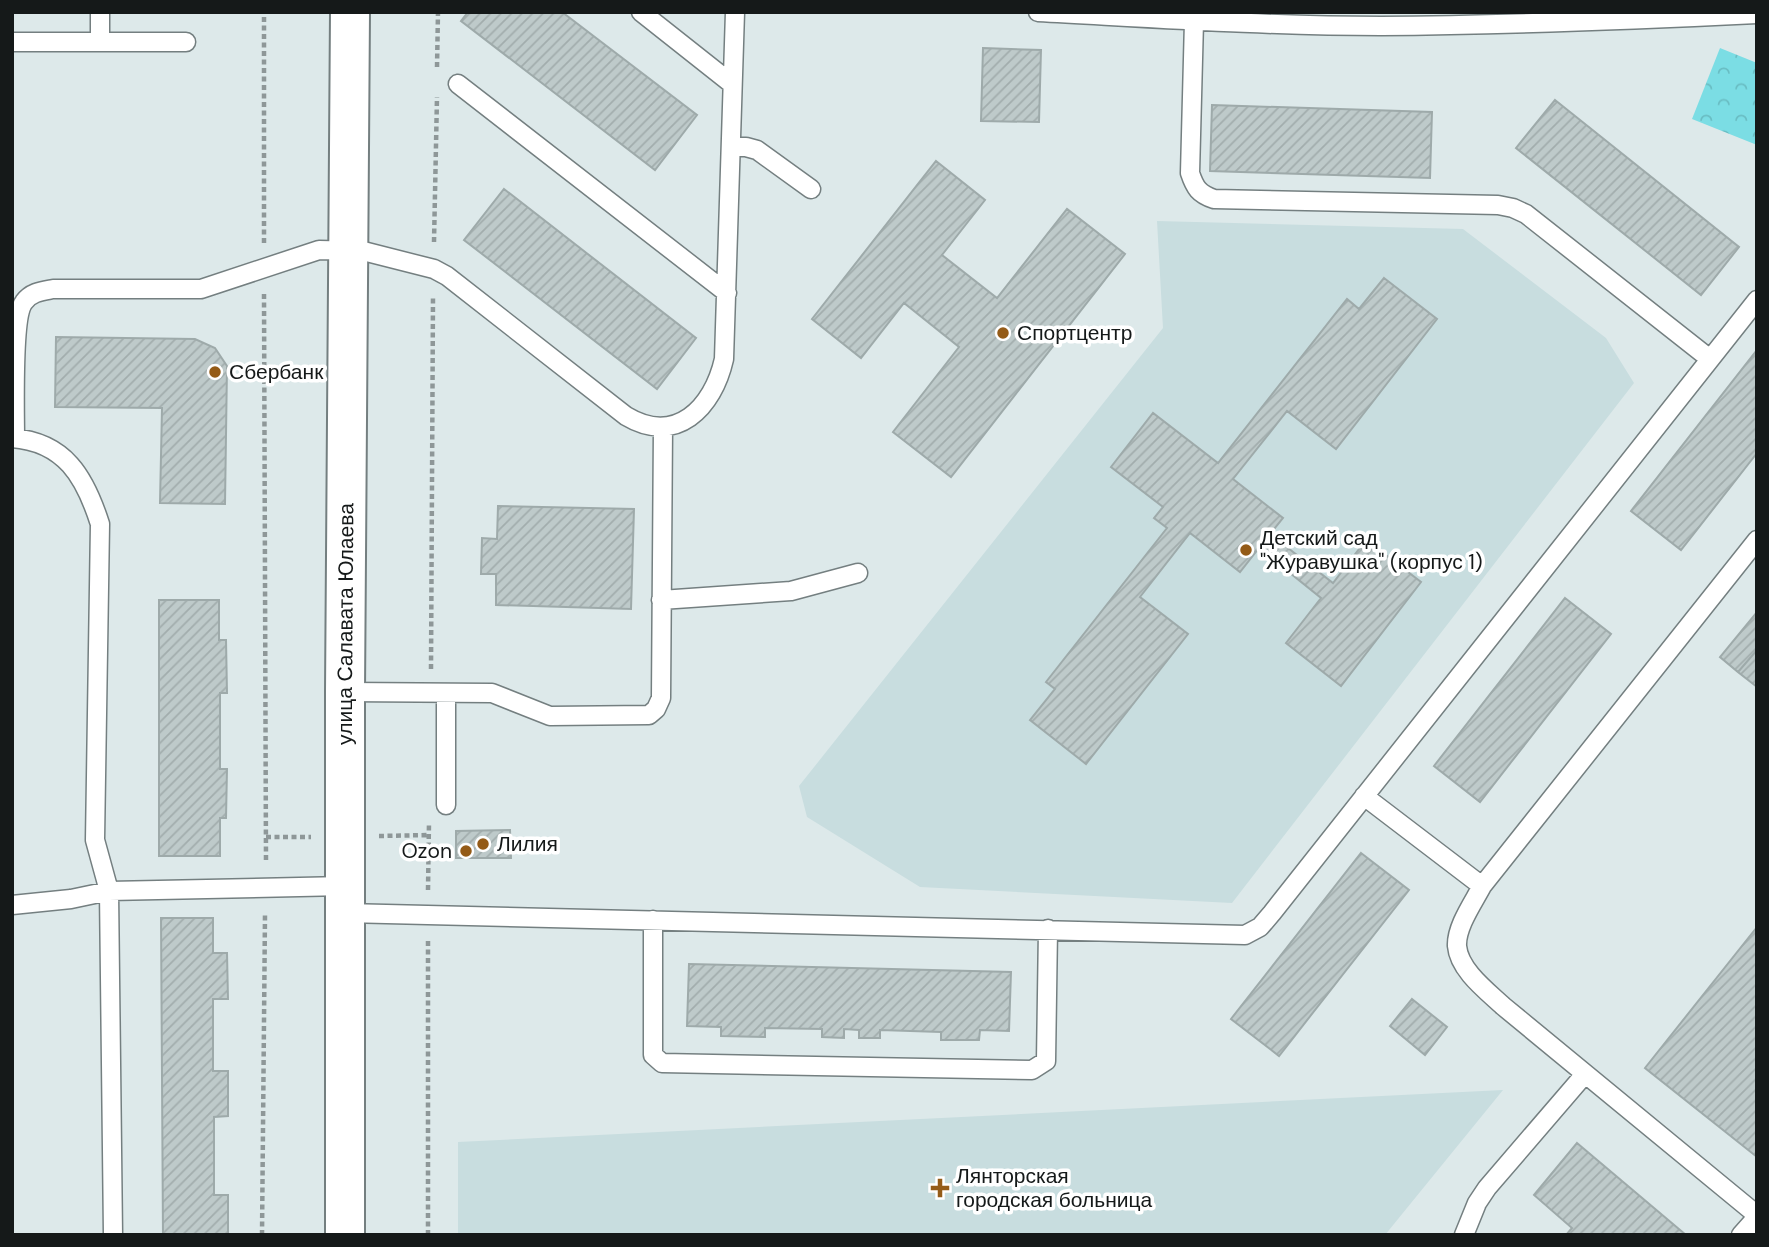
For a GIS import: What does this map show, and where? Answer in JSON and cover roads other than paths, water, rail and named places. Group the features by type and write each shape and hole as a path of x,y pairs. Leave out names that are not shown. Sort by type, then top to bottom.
{"street":[{"name":"улица Салавата Юлаева","path":"345,1235 345,692 350,12"}],"lane":[{"path":"100,12 100,43"},
{"path":"641,12 732,84"},
{"path":"113,1235 109,891 95,839 100,524 90,494 77,472 62,456 37,441 13,438 17,323 22,303 34,293 53,289 201,289 319,250 348,250 434,269 447,276 639,424 663,427 685,420 699,410 712,394 720,378 724,359 735,12"},
{"path":"1038,12 1379,26 1541,23 1757,14"},
{"path":"1194,20 1190,173 1194,187 1203,195 1214,199 1498,205 1513,208 1526,214 1710,359"},
{"path":"12,43 186,43"},
{"path":"458,84 727,293"},
{"path":"731,148 746,147 757,150 811,189"},
{"path":"12,905 71,899 109,891 266,887 428,914 1245,935 1260,927 1757,300"},
{"path":"345,692 492,693 550,716 649,715 656,709 661,698 663,427"},
{"path":"1741,1235 1757,1216 1503,1006 1462,962 1457,946 1462,925 1482,886 1757,540"},
{"path":"661,600 791,591 858,573"},
{"path":"438,693 438,807"},
{"path":"1364,796 1482,886"},
{"path":"653,920 653,1055 662,1063 1032,1070 1046,1061 1048,929"},
{"path":"1464,1235 1477,1203 1487,1188 1585,1074"}],"place":[{"name":"Спортцентр","path":"1003,333"},
{"name":"Сбербанк","path":"215,372"},
{"name":"Детский сад \"Журавушка\" (корпус 1)","path":"1246,550"},
{"name":"Лилия","path":"483,844"},
{"name":"Ozon","path":"466,851"},
{"name":"Лянторская городская больница","path":"940,1188"}]}
